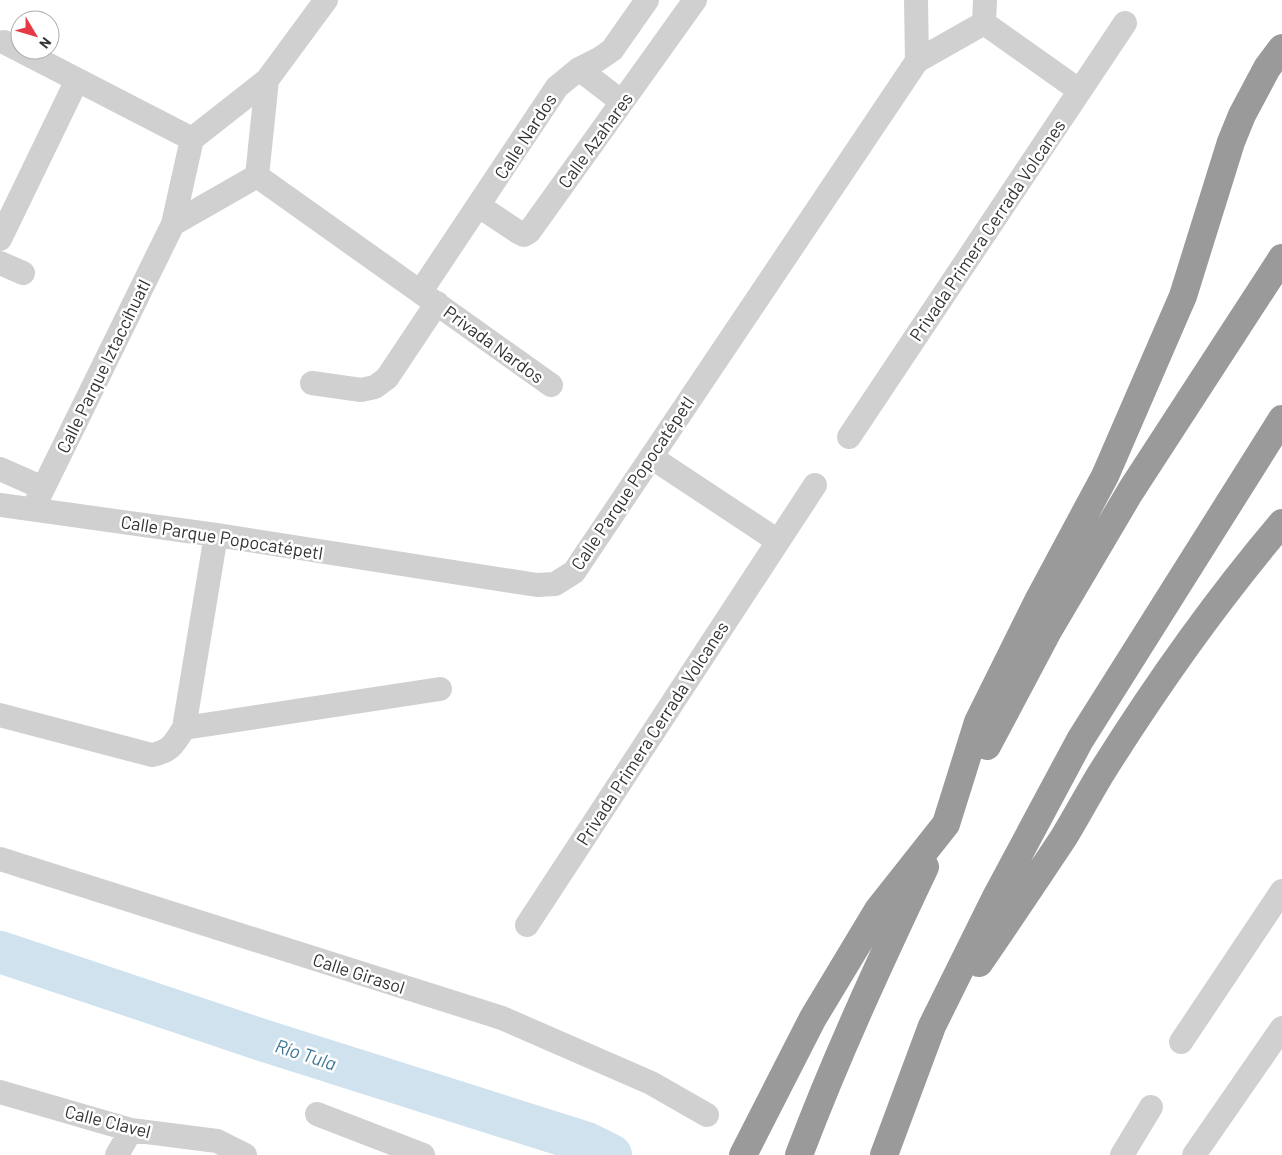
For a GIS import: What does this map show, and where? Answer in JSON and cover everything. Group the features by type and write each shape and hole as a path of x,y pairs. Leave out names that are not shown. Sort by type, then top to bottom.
{"highway":[{"path":"747,1146 813,1018 878,910 946,824 978,722 1039,599 1105,476 1183,296 1231,142 1242,115 1267,68 1282,48"},
{"path":"798,1155 819,1101 881,960 946,824 1048,631 1130,492 1282,258"},
{"path":"884,1155 932,1026 997,895 1080,740 1282,419"},
{"path":"932,1026 1012,915 1064,836 1128,731 1192,638 1249,563 1282,524"}],"street":[{"path":"4,42 192,139 267,80 326,0"},
{"name":"Calle Nardos","path":"429,297 479,206 557,87 579,69 612,50 647,0"},
{"path":"916,0 917,61"},
{"name":"Calle Azahares","path":"479,206 518,232 524,235 529,232 693,1"},
{"path":"985,12 1080,91"},
{"name":"Calle Parque Popocatépetl","path":"0,506 38,499 216,535 537,585 555,584 574,572 917,61 985,12"},
{"name":"Privada Primera Cerrada Volcanes","path":"849,437 1125,24"},
{"path":"579,69 622,102"},
{"path":"0,239 77,80"},
{"path":"257,176 267,80"},
{"path":"223,115 251,131 260,144"},
{"name":"Calle Parque Iztaccíhuatl","path":"38,499 173,224 192,139"},
{"path":"173,224 257,176"},
{"path":"257,176 429,297"},
{"path":"0,263 23,273"},
{"name":"Privada Nardos","path":"312,382 361,390 375,387 387,378 429,297 551,385"},
{"path":"651,457 778,541"},
{"path":"0,469 38,499"},
{"name":"Privada Primera Cerrada Volcanes","path":"527,926 815,485"},
{"path":"0,715 152,755 164,752 175,742 184,728 216,535"},
{"path":"184,728 440,689"},
{"name":"Calle Girasol","path":"0,859 502,1018 651,1083 707,1115"},
{"path":"1181,1042 1282,891"},
{"path":"1194,1155 1282,1028"},
{"name":"Calle Clavel","path":"0,1092 131,1130 217,1141 245,1155"},
{"path":"1122,1155 1151,1107"},
{"path":"318,1114 423,1155"},
{"path":"117,1155 131,1130"}],"waterway":[{"name":"Río Tula","path":"0,952 262,1040 587,1143 611,1155"}]}
